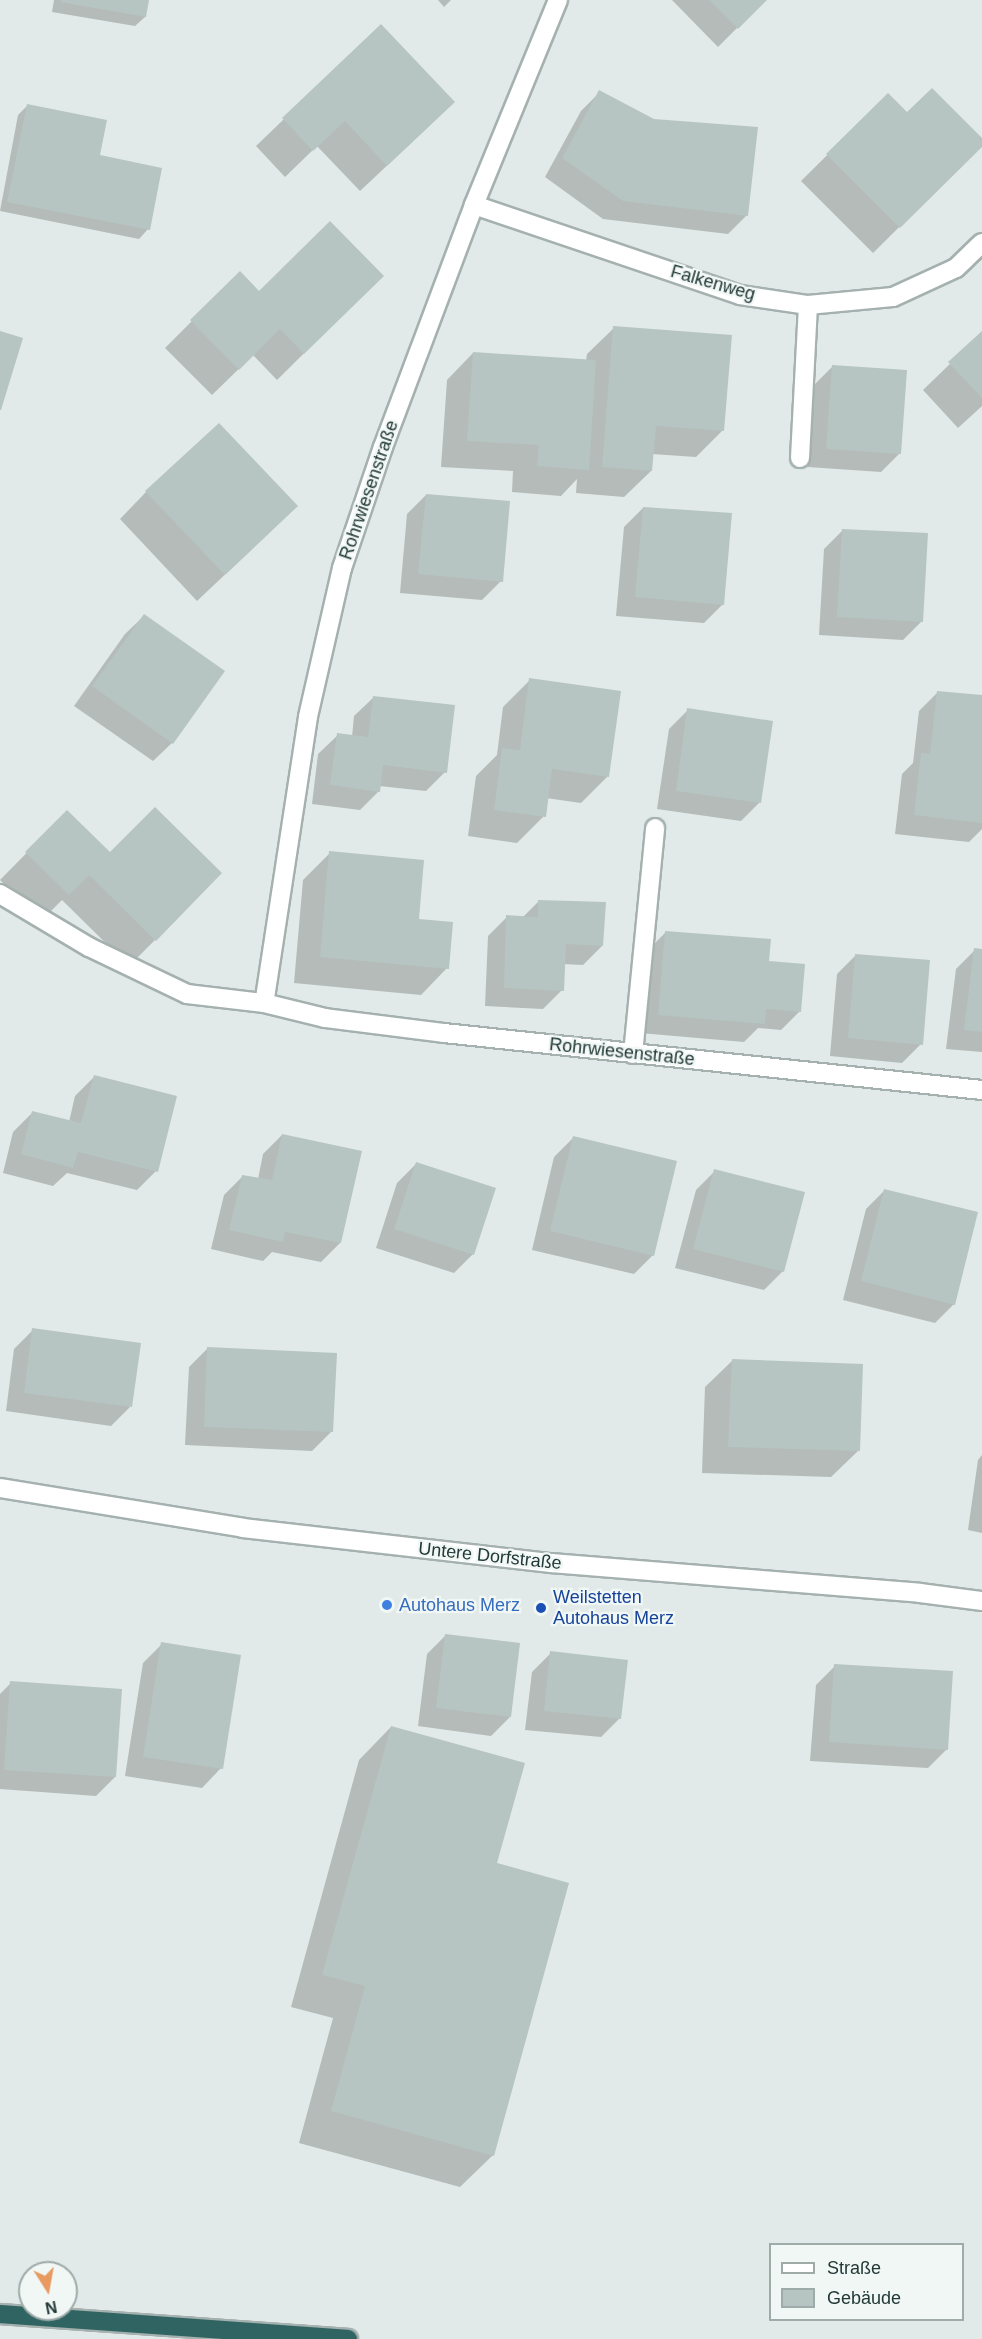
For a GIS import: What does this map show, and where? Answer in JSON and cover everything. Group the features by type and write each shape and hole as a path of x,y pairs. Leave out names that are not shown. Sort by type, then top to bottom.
{"highway":[{"path":"0,2314 348,2339"}],"street":[{"name":"Rohrwiesenstraße","path":"264,1003 308,717 342,568 383,447 474,205 558,0"},
{"name":"Falkenweg","path":"474,205 740,295 808,305 893,297 956,268 982,243"},
{"path":"800,458 808,305"},
{"path":"633,1054 655,828"},
{"name":"Rohrwiesenstraße","path":"0,894 89,947 188,994 264,1003 325,1018 633,1054 982,1090"},
{"name":"Untere Dorfstraße","path":"0,1488 243,1528 550,1563 920,1593 982,1602"}],"building":[{"path":"61,0 149,0 146,17 60,2"},
{"path":"709,0 767,0 738,29"},
{"path":"381,24 455,102 387,166 345,121 313,151 282,118"},
{"path":"932,88 982,138 982,147 900,228 826,154 888,93 907,112"},
{"path":"599,90 654,119 758,127 748,216 623,201 562,158"},
{"path":"27,104 107,120 100,155 162,168 150,230 7,202"},
{"path":"330,221 384,276 304,354 280,329 239,370 190,320 240,271 259,291"},
{"path":"613,326 732,335 724,431 656,426 652,471 602,467"},
{"path":"0,331 23,338 1,410 0,410"},
{"path":"982,331 982,398 948,362"},
{"path":"473,352 596,360 589,470 537,466 539,445 467,441"},
{"path":"832,365 907,370 901,454 826,449"},
{"path":"219,423 298,506 225,575 145,491"},
{"path":"426,494 510,501 503,582 418,574"},
{"path":"643,507 732,513 724,605 635,597"},
{"path":"842,529 928,533 923,622 837,617"},
{"path":"144,614 225,671 173,744 92,686"},
{"path":"529,678 621,691 609,777 552,769 546,817 494,810 502,748 520,750"},
{"path":"937,691 982,695 982,823 914,815 921,753 930,754"},
{"path":"373,696 455,705 447,773 383,765 380,792 330,785 337,733 368,737"},
{"path":"687,708 773,721 761,803 676,791"},
{"path":"155,807 222,873 156,941 89,875 69,895 25,852 67,810 110,852"},
{"path":"329,851 424,860 419,919 453,922 449,969 320,957"},
{"path":"538,900 606,902 603,946 566,944 564,991 504,988 506,915 538,917"},
{"path":"665,931 771,939 769,961 805,964 801,1012 766,1009 765,1024 658,1015"},
{"path":"974,948 982,949 982,1032 964,1030"},
{"path":"855,954 930,960 923,1045 848,1038"},
{"path":"94,1075 177,1096 158,1172 78,1152 73,1168 21,1154 32,1111 81,1123"},
{"path":"282,1134 362,1151 341,1243 285,1232 283,1242 229,1230 242,1175 272,1180"},
{"path":"573,1136 677,1161 654,1256 550,1231"},
{"path":"416,1162 496,1188 474,1255 394,1229"},
{"path":"714,1169 805,1192 784,1272 693,1249"},
{"path":"884,1189 978,1212 955,1305 861,1281"},
{"path":"32,1328 141,1343 132,1407 24,1393"},
{"path":"207,1347 337,1353 333,1432 204,1427"},
{"path":"732,1359 863,1364 860,1451 728,1447"},
{"path":"445,1634 520,1643 511,1717 436,1708"},
{"path":"161,1642 241,1655 223,1769 143,1757"},
{"path":"550,1651 628,1660 621,1719 544,1711"},
{"path":"834,1664 953,1671 948,1750 829,1742"},
{"path":"10,1681 122,1689 116,1777 4,1770"},
{"path":"391,1726 525,1763 497,1863 569,1883 494,2156 331,2111 365,1986 322,1975"}],"place":[{"name":"Autohaus Merz","path":"387,1605"},
{"name":"Weilstetten Autohaus Merz","path":"541,1608"}]}
